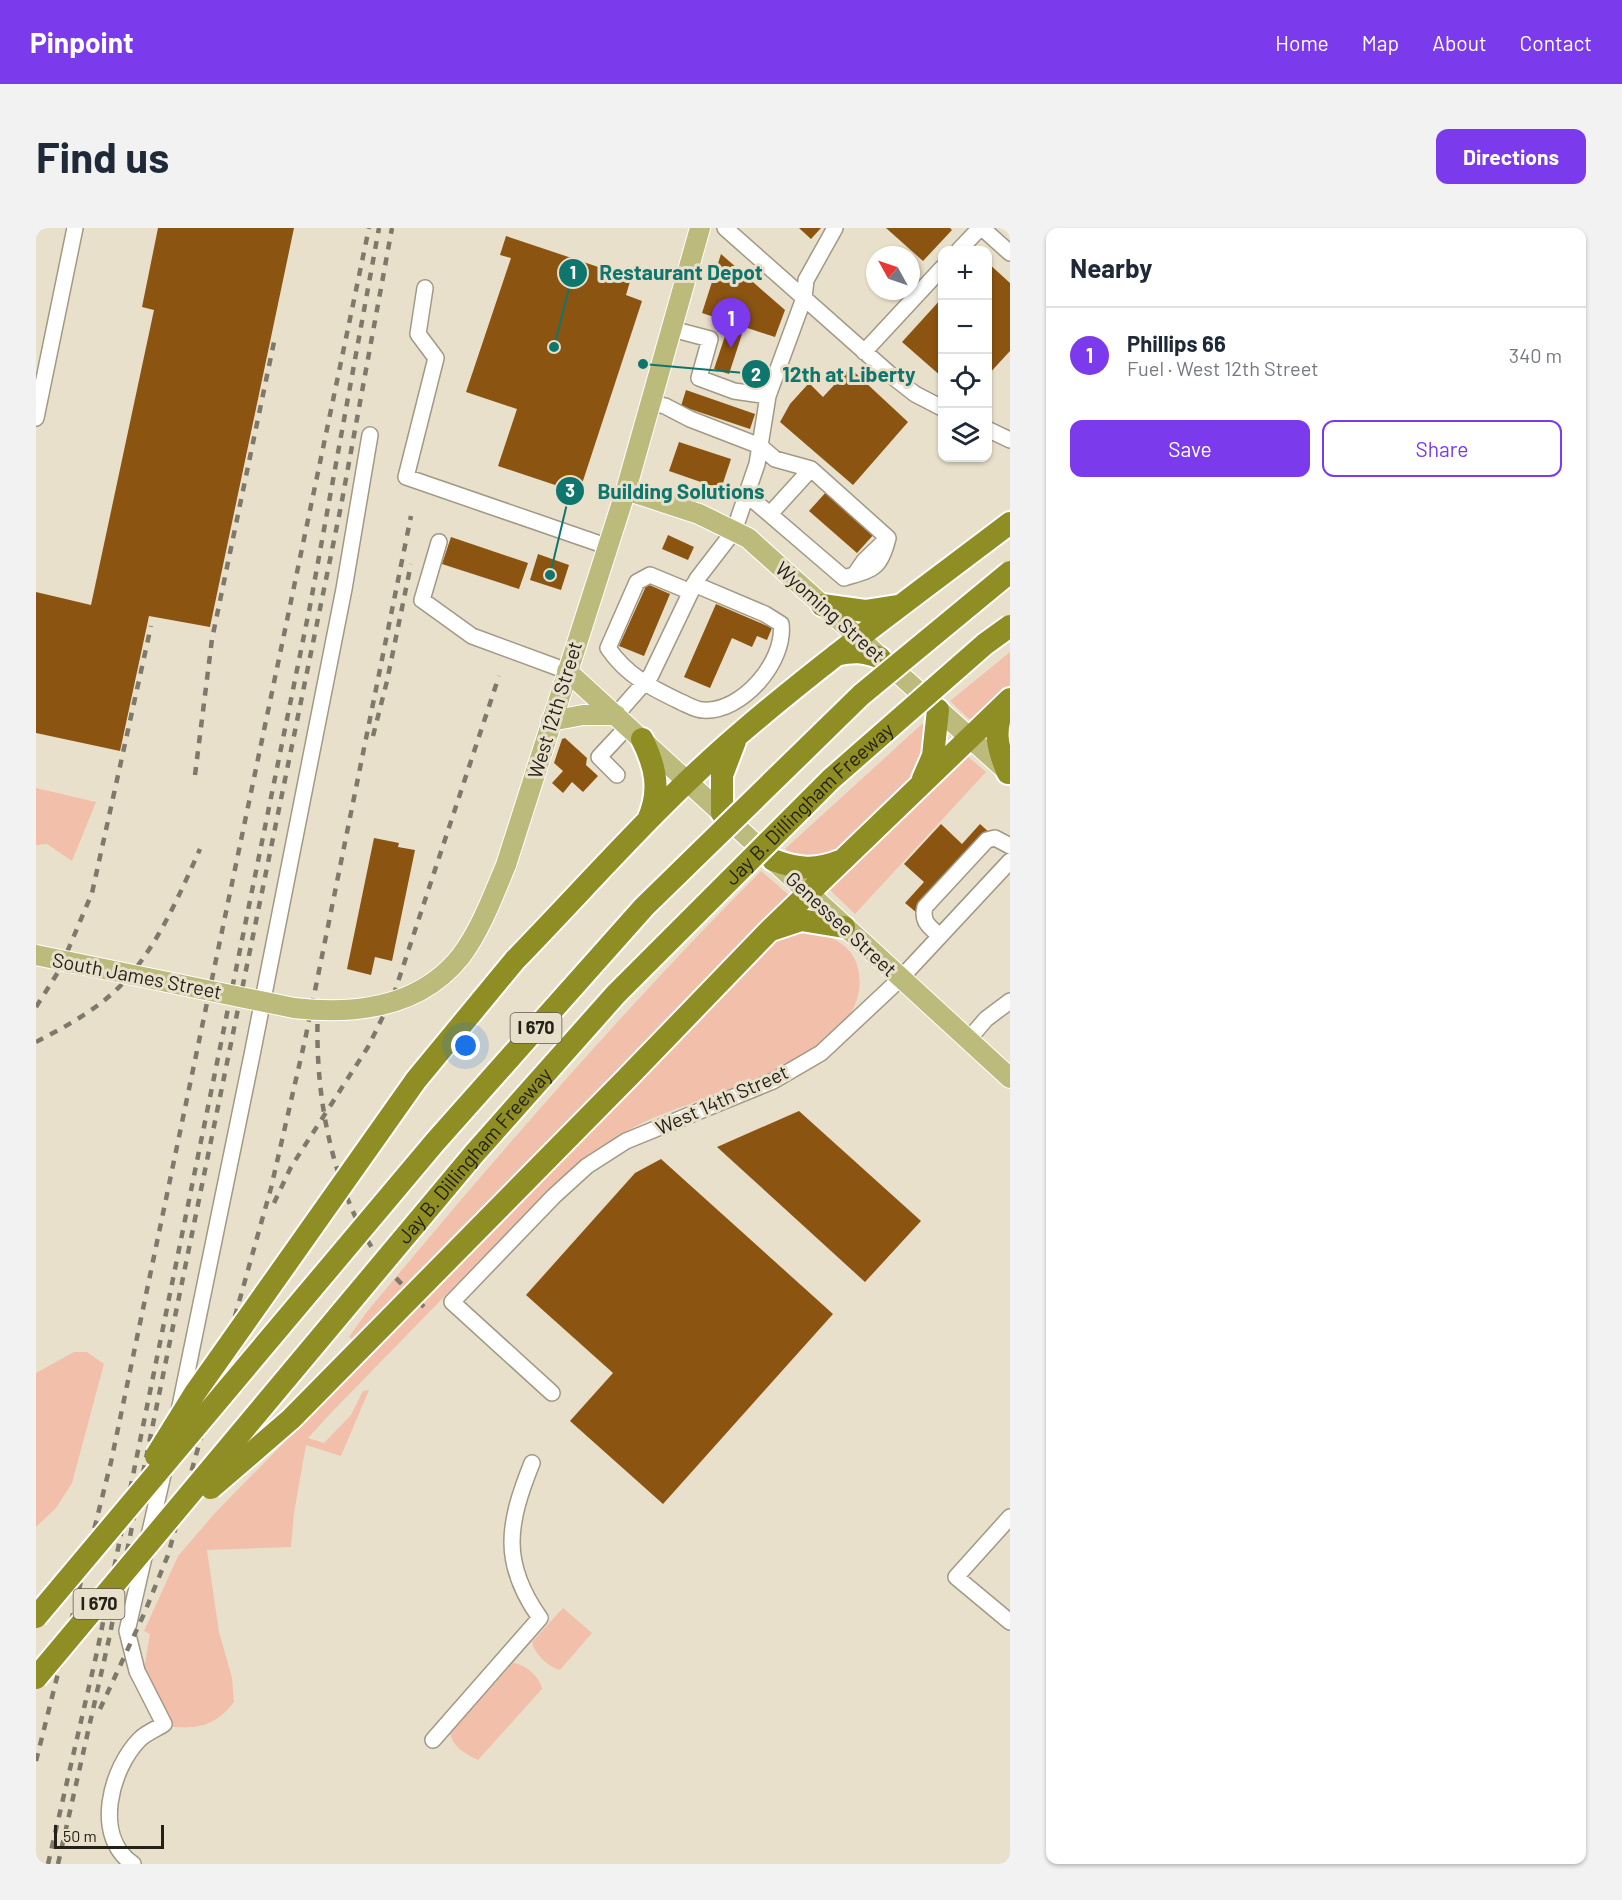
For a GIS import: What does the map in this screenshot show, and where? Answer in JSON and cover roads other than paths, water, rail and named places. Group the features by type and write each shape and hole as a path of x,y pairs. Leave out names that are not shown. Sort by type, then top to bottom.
{"highway":[{"path":"109,1530 195,1393 330,1200 416,1080 515,960 688,781 736,737 857,638 1010,523"},
{"name":"Jay B. Dillingham Freeway","path":"36,1617 435,1142 645,907 861,695 1010,572"},
{"path":"822,605 865,611 901,605"},
{"name":"Jay B. Dillingham Freeway","path":"36,1678 474,1154 616,994 831,779 1010,626"},
{"path":"836,655 866,652 880,658"},
{"path":"162,1530 291,1419 770,930 1009,700"},
{"path":"1009,700 999,717 996,737 1009,773"},
{"path":"921,783 933,756 938,710"},
{"path":"629,727 652,758 657,783 655,804 645,826"},
{"path":"722,813 722,775 736,737"},
{"path":"773,860 792,867 812,869 844,860"},
{"path":"770,930 801,920 844,927"}],"main road":[{"name":"West 12th Street","path":"238,996 330,1012 368,1009 426,988 461,956 487,912 506,865 606,546 626,490 700,228"},
{"name":"Wyoming Street","path":"626,490 699,514 748,538 1009,773"},
{"name":"Genessee Street","path":"567,671 1010,1078"},
{"path":"551,721 583,715 629,727"},
{"name":"South James Street","path":"36,955 238,996"}],"street":[{"path":"36,418 75,228"},
{"path":"724,228 739,233 804,298 864,352 915,394 938,406"},
{"path":"617,775 599,757 629,727 643,684 651,675 692,588 734,531 757,464 768,396 804,298 806,280 835,228"},
{"path":"963,246 981,228 1010,253"},
{"path":"864,352 938,272"},
{"path":"425,288 418,334 436,358 406,477 606,546"},
{"path":"672,329 710,339 699,378 734,391 768,396"},
{"path":"651,403 665,406 690,419 760,446 775,459 811,469 888,538 883,560 869,572 844,578 746,494"},
{"path":"992,431 1010,440"},
{"path":"133,1864 115,1841 111,1823 113,1783 123,1760 141,1738 164,1724 137,1671 127,1631 197,1334 342,600 370,435"},
{"path":"770,514 811,469"},
{"path":"439,542 422,600 472,636 567,671"},
{"path":"650,575 765,614 781,624 783,639 771,667 753,688 718,710 700,711 643,684 617,662 608,648 637,582 650,575"},
{"path":"940,936 925,922 925,907 987,840 995,838 1010,846"},
{"name":"West 14th Street","path":"552,1393 452,1302 554,1196 587,1166 626,1141 773,1081 821,1053 900,979 1010,861"},
{"path":"968,1040 986,1019 1010,1001"},
{"path":"433,1740 540,1618 525,1597 513,1566 511,1528 520,1492 532,1463"},
{"path":"1010,1517 956,1577 1010,1622"}],"railway":[{"path":"36,1761 111,1462 369,228"},
{"path":"48,1864 97,1652 310,606 379,228"},
{"path":"58,1864 109,1639 341,506 392,228"},
{"path":"195,775 212,639 274,342"},
{"path":"100,1709 144,1614 168,1555 271,1188 305,1040 411,516"},
{"path":"373,736 387,681 411,564"},
{"path":"36,1007 60,969 92,893 151,626"},
{"path":"274,1203 291,1167 368,1047 394,994 499,676"},
{"path":"36,1042 96,1007 128,977 164,925 200,849"},
{"path":"318,1008 317,1039 322,1102 328,1134 346,1195 374,1251 392,1274 426,1309"}],"place":[{"name":"Restaurant Depot","path":"554,347"},
{"name":"Phillips 66","path":"731,348"},
{"name":"12th at Liberty","path":"643,364"},
{"name":"Building Solutions","path":"550,575"}]}
